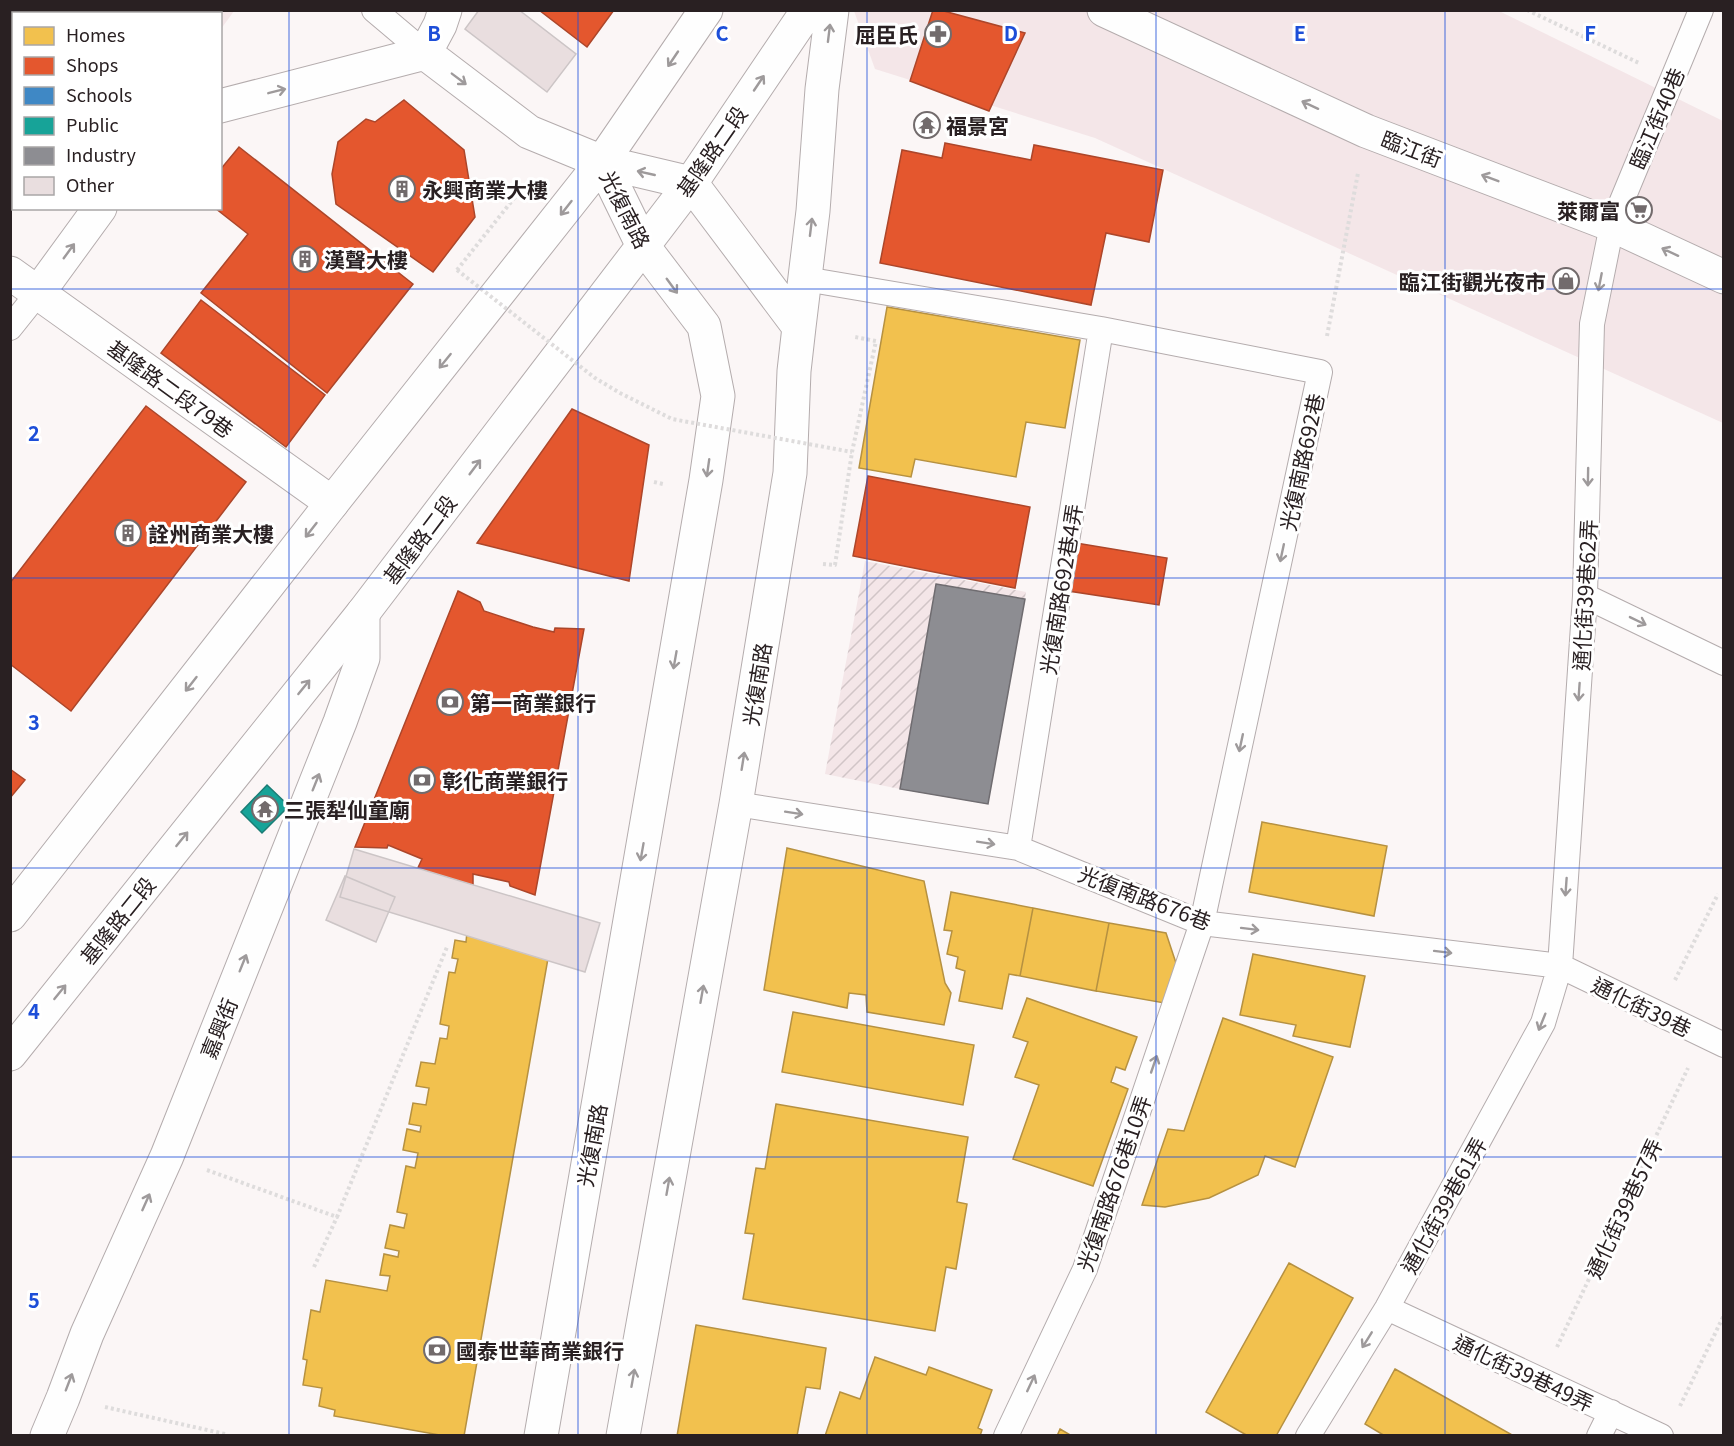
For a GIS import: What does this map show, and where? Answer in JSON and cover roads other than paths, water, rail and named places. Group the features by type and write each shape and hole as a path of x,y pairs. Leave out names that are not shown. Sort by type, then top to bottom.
{"main road":[{"path":"222,104 425,53 446,10"},
{"path":"10,915 602,162 706,10"},
{"name":"基隆路二段","path":"10,1054 363,613 691,183 808,10"},
{"name":"光復南路","path":"623,1436 736,804 790,472 794,371 813,212 822,89 832,10"},
{"name":"臨江街","path":"1114,12 1366,131 1612,225 1724,277"},
{"path":"425,53 529,132 602,162"},
{"name":"光復南路","path":"602,162 691,183"},
{"name":"光復南路","path":"540,1436 706,480 718,396 704,326 643,246 602,162"},
{"path":"691,183 799,327"},
{"path":"38,293 99,210"},
{"name":"基隆路二段79巷","path":"10,273 332,503"},
{"name":"嘉興街","path":"47,1436 87,1334 167,1156 340,722 363,658 363,613"}],"lane":[{"path":"374,10 425,53"},
{"name":"臨江街40巷","path":"1612,225 1701,10"},
{"name":"通化街39巷62弄","path":"1560,966 1586,596 1592,324 1612,225"},
{"name":"光復南路692巷","path":"805,279 1101,329 1320,372 1202,923"},
{"path":"10,328 38,293"},
{"name":"光復南路692巷4弄","path":"1018,848 1101,329"},
{"path":"1586,596 1724,663"},
{"name":"光復南路676巷","path":"736,804 1018,848 1202,923 1560,966"},
{"name":"光復南路676巷10弄","path":"1006,1436 1085,1269 1202,923"},
{"name":"通化街39巷","path":"1560,966 1713,1040"},
{"name":"通化街39巷61弄","path":"1308,1436 1387,1308 1543,1023 1560,966"},
{"name":"通化街39巷49弄","path":"1387,1308 1661,1436"},
{"path":"1599,1436 1611,1412"}],"place":[{"name":"屈臣氏","path":"938,34"},
{"name":"福景宮","path":"927,125"},
{"name":"永興商業大樓","path":"402,189"},
{"name":"萊爾富","path":"1639,210"},
{"name":"漢聲大樓","path":"305,259"},
{"name":"臨江街觀光夜市","path":"1566,281"},
{"name":"詮州商業大樓","path":"128,533"},
{"name":"第一商業銀行","path":"450,702"},
{"name":"彰化商業銀行","path":"422,780"},
{"name":"三張犁仙童廟","path":"265,809"},
{"name":"國泰世華商業銀行","path":"437,1350"}]}
